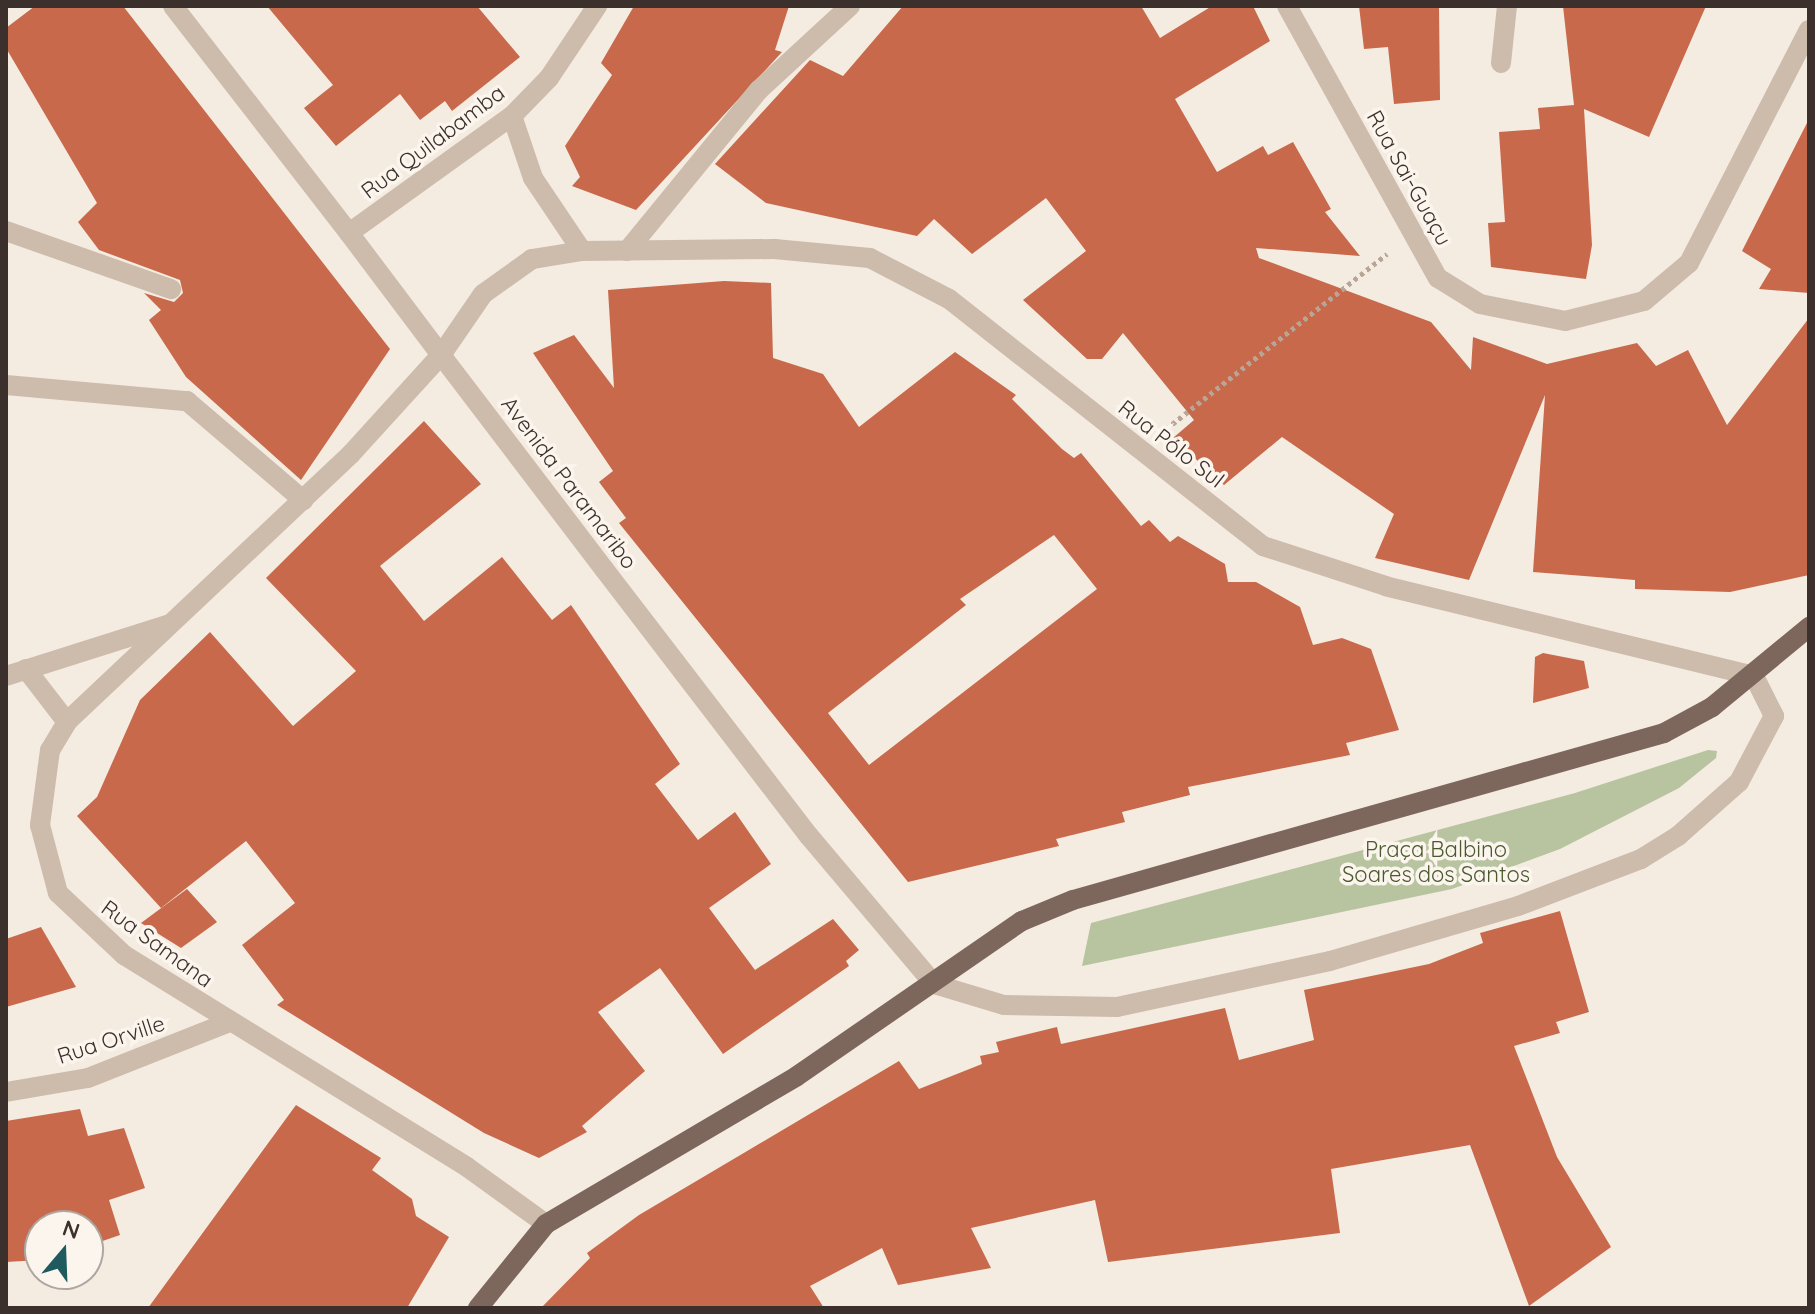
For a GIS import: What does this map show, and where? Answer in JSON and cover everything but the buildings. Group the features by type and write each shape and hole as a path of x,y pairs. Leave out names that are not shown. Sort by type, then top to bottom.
{"main road":[{"path":"478,1308 546,1224 797,1076 934,984 982,945 1073,900 1611,752 1664,733 1754,676 1809,627"}],"street":[{"name":"Avenida Paramaribo","path":"173,6 809,836 934,984"},
{"name":"Rua Quilabamba","path":"349,233 512,116 549,78 597,6"},
{"path":"627,251 759,90 850,6"},
{"name":"Rua Sai-Guaçu","path":"1287,6 1410,236 1456,292 1505,312 1589,320 1644,301 1703,243 1809,30"},
{"path":"1501,63 1507,6"},
{"path":"512,116 533,178 582,251"},
{"path":"6,231 171,289"},
{"name":"Rua Pólo Sul","path":"441,355 507,272 582,251 842,251 897,268 949,299 1138,452 1263,546 1304,564 1754,676"},
{"name":"Rua Samana","path":"441,355 303,500 67,722 50,750 40,825 58,893 124,955 227,1023 467,1167 546,1224"},
{"path":"6,385 187,401 303,500"},
{"path":"67,722 16,672 175,622"},
{"path":"934,984 1004,1005 1117,1007 1330,961 1575,885 1678,836 1739,782 1774,716 1754,676"},
{"name":"Rua Orville","path":"6,1092 88,1078 227,1023"}],"path":[{"path":"1138,452 1410,236"}],"green space":[{"name":"Praça Balbino Soares dos Santos","path":"1708,750 1717,751 1716,758 1679,788 1560,849 1452,889 1082,966 1091,923 1575,793"}]}
